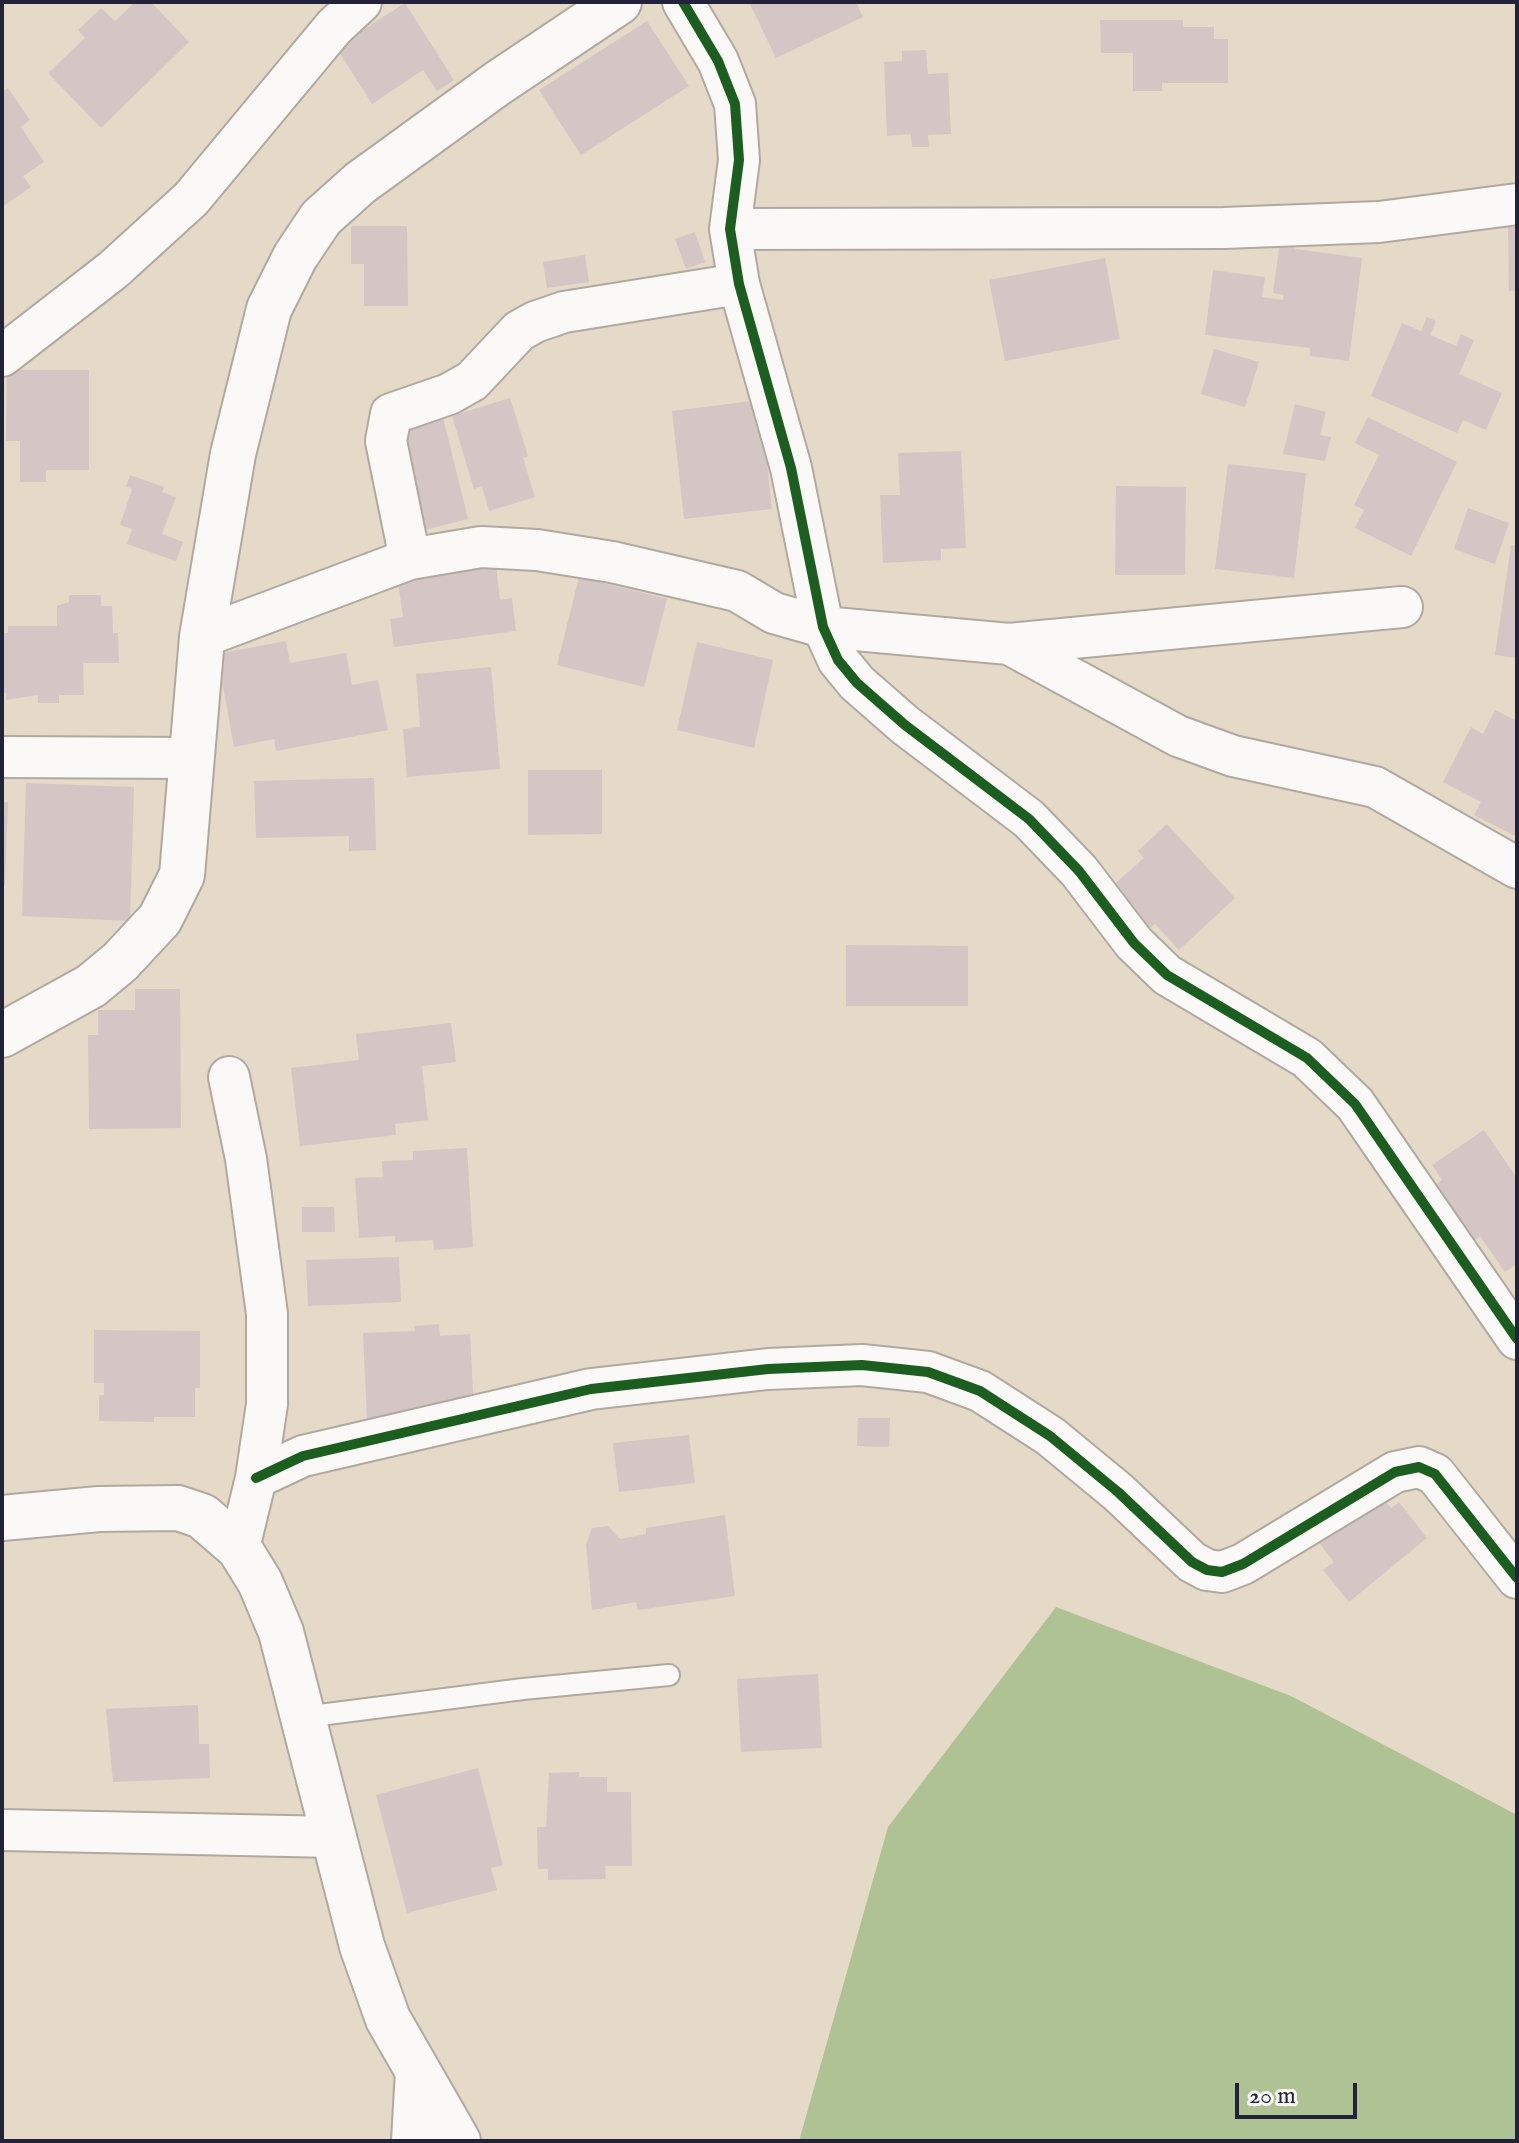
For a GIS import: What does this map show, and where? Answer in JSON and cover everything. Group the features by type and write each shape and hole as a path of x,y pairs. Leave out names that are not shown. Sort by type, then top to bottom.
{"main road":[{"path":"2,1035 91,986 120,962 160,919 182,875 202,637 233,454 269,309 295,257 321,218 360,183 498,83 619,2"},
{"path":"2,1518 99,1509 178,1508 202,1516 239,1548 260,1582 281,1632 362,1946 388,2019 458,2141"}],"street":[{"path":"2,356 113,270 191,199 334,27 361,2"},
{"path":"683,2 718,61 735,104 739,160 730,229 739,284 791,468 823,627 838,660 857,683 905,725 1029,819 1079,871 1134,943 1167,975 1205,1001 1307,1058 1355,1104 1517,1339"},
{"path":"730,229 1224,228 1379,222 1517,204"},
{"path":"410,559 386,441 391,414 449,394 472,381 519,331 535,322 564,312 739,284"},
{"path":"202,637 410,559 481,547 537,550 612,562 737,591 774,613 823,627 1009,644 1402,607"},
{"path":"1009,644 1178,736 1233,756 1375,787 1517,868"},
{"path":"2,757 191,758"},
{"path":"229,1077 246,1159 267,1314 267,1404 256,1478 239,1548"},
{"path":"256,1478 317,1452 591,1389 754,1370 862,1365 928,1372 980,1391 1050,1436 1118,1492 1192,1562 1207,1570 1222,1572 1243,1564 1381,1479 1395,1472 1419,1467 1435,1474 1517,1578"},
{"path":"2,1830 335,1837"},
{"path":"412,2141 416,2070"}],"lane":[{"path":"304,1717 523,1689 669,1675"}],"green space":[{"path":"1056,1607 1291,1696 1517,1815 1517,2141 799,2141 888,1827"}],"building":[{"path":"135,2 151,2 189,42 101,128 48,73 85,38 78,30 101,8 115,21"},
{"path":"749,2 856,2 863,17 776,58"},
{"path":"405,3 454,80 437,91 423,70 372,104 336,47"},
{"path":"1100,20 1183,20 1183,27 1214,27 1214,39 1228,39 1228,83 1162,83 1162,91 1133,91 1133,53 1101,53"},
{"path":"647,21 689,86 581,155 539,90"},
{"path":"926,50 928,74 948,73 951,134 928,135 929,147 912,147 911,134 887,136 884,62 902,61 902,51"},
{"path":"8,88 30,120 21,127 44,162 23,176 31,187 2,207 2,92"},
{"path":"351,226 407,226 408,306 364,306 364,264 351,264"},
{"path":"1517,226 1517,290 1509,291 1508,227"},
{"path":"695,232 705,262 686,269 675,239"},
{"path":"1280,241 1295,242 1295,249 1362,258 1349,361 1310,356 1310,348 1205,335 1213,270 1265,277 1262,297 1283,300 1284,295 1273,293"},
{"path":"585,255 589,282 547,288 543,262"},
{"path":"1105,258 1120,339 1005,361 989,280"},
{"path":"1427,317 1436,321 1430,335 1456,346 1461,334 1474,340 1459,374 1502,393 1486,430 1463,420 1457,433 1371,396 1402,323 1421,331"},
{"path":"1214,349 1259,362 1245,407 1201,394"},
{"path":"7,370 89,370 89,470 46,470 46,482 20,482 20,441 6,441"},
{"path":"510,398 528,456 523,458 535,497 489,511 482,486 474,489 452,416"},
{"path":"760,400 772,509 684,519 672,411"},
{"path":"1295,404 1326,412 1320,435 1331,437 1325,461 1283,454"},
{"path":"443,417 468,519 421,531 395,429"},
{"path":"1368,417 1457,462 1411,556 1355,528 1364,510 1354,505 1379,455 1355,443"},
{"path":"961,451 966,548 941,549 941,560 883,563 880,495 900,495 898,453"},
{"path":"1228,464 1306,473 1294,578 1215,569"},
{"path":"130,475 164,487 162,492 176,497 162,534 183,542 176,561 127,544 132,529 120,525 132,489 126,486"},
{"path":"1116,486 1186,487 1185,575 1115,575"},
{"path":"1468,508 1509,523 1495,564 1454,549"},
{"path":"1511,545 1517,546 1517,658 1495,655"},
{"path":"496,564 500,600 512,598 516,631 394,647 390,619 403,617 397,575"},
{"path":"579,577 667,599 644,687 557,665"},
{"path":"69,595 101,595 101,606 112,606 113,633 118,633 119,663 83,663 84,695 59,695 59,703 38,703 38,695 6,700 6,693 2,693 2,633 8,633 8,626 57,626 57,606 69,602"},
{"path":"286,641 290,663 346,653 352,685 378,680 388,730 276,751 274,739 234,747 217,654"},
{"path":"697,642 773,660 754,748 677,730"},
{"path":"491,667 500,769 407,777 403,729 420,727 416,674"},
{"path":"1495,710 1517,721 1517,837 1474,815 1481,802 1443,782 1471,727 1483,734"},
{"path":"528,770 602,770 602,834 528,835"},
{"path":"374,778 376,850 349,851 349,836 256,838 254,781"},
{"path":"26,783 134,787 130,921 22,916"},
{"path":"2,802 8,802 5,885 2,885"},
{"path":"1167,824 1235,898 1179,950 1155,924 1148,930 1110,888 1144,858 1138,851"},
{"path":"846,945 968,946 968,1006 846,1006"},
{"path":"135,989 180,989 181,1128 89,1129 88,1035 98,1035 98,1010 135,1010"},
{"path":"451,1023 456,1062 422,1066 428,1120 395,1124 396,1135 300,1146 291,1068 359,1060 356,1034"},
{"path":"1484,1130 1517,1178 1517,1264 1505,1272 1480,1236 1474,1241 1436,1185 1442,1180 1432,1165"},
{"path":"467,1148 473,1247 434,1250 433,1240 395,1242 395,1236 359,1238 355,1178 383,1177 382,1161 413,1160 413,1151"},
{"path":"302,1207 334,1207 335,1232 302,1232"},
{"path":"399,1257 401,1302 308,1306 306,1260"},
{"path":"439,1324 440,1336 470,1334 474,1410 367,1420 363,1333 415,1331 414,1326"},
{"path":"94,1330 200,1331 200,1388 195,1388 195,1417 154,1417 154,1422 99,1421 99,1395 104,1395 104,1383 94,1383"},
{"path":"858,1418 890,1418 889,1447 857,1446"},
{"path":"689,1435 695,1483 619,1492 613,1443"},
{"path":"1379,1494 1391,1508 1399,1502 1427,1538 1349,1602 1323,1570 1334,1562 1319,1543"},
{"path":"725,1515 735,1596 638,1610 636,1602 592,1610 586,1545 592,1528 608,1526 620,1539 646,1534 646,1528"},
{"path":"818,1674 822,1748 741,1752 737,1679"},
{"path":"198,1705 199,1744 209,1744 210,1778 113,1782 106,1709"},
{"path":"478,1768 503,1865 491,1868 497,1890 407,1913 376,1795"},
{"path":"579,1772 579,1777 607,1777 607,1792 631,1792 632,1866 605,1866 606,1879 548,1880 548,1869 538,1869 537,1827 546,1827 549,1773"}],"cycle path":[{"path":"683,2 718,61 735,104 739,160 730,229 739,284 791,468 823,627 838,660 857,683 905,725 1029,819 1079,871 1134,943 1167,975 1307,1058 1355,1104 1517,1339"},
{"path":"256,1478 303,1456 591,1389 768,1369 862,1365 928,1372 980,1391 1050,1436 1118,1492 1192,1562 1207,1570 1222,1572 1243,1564 1395,1472 1419,1467 1435,1474 1517,1578"}]}
